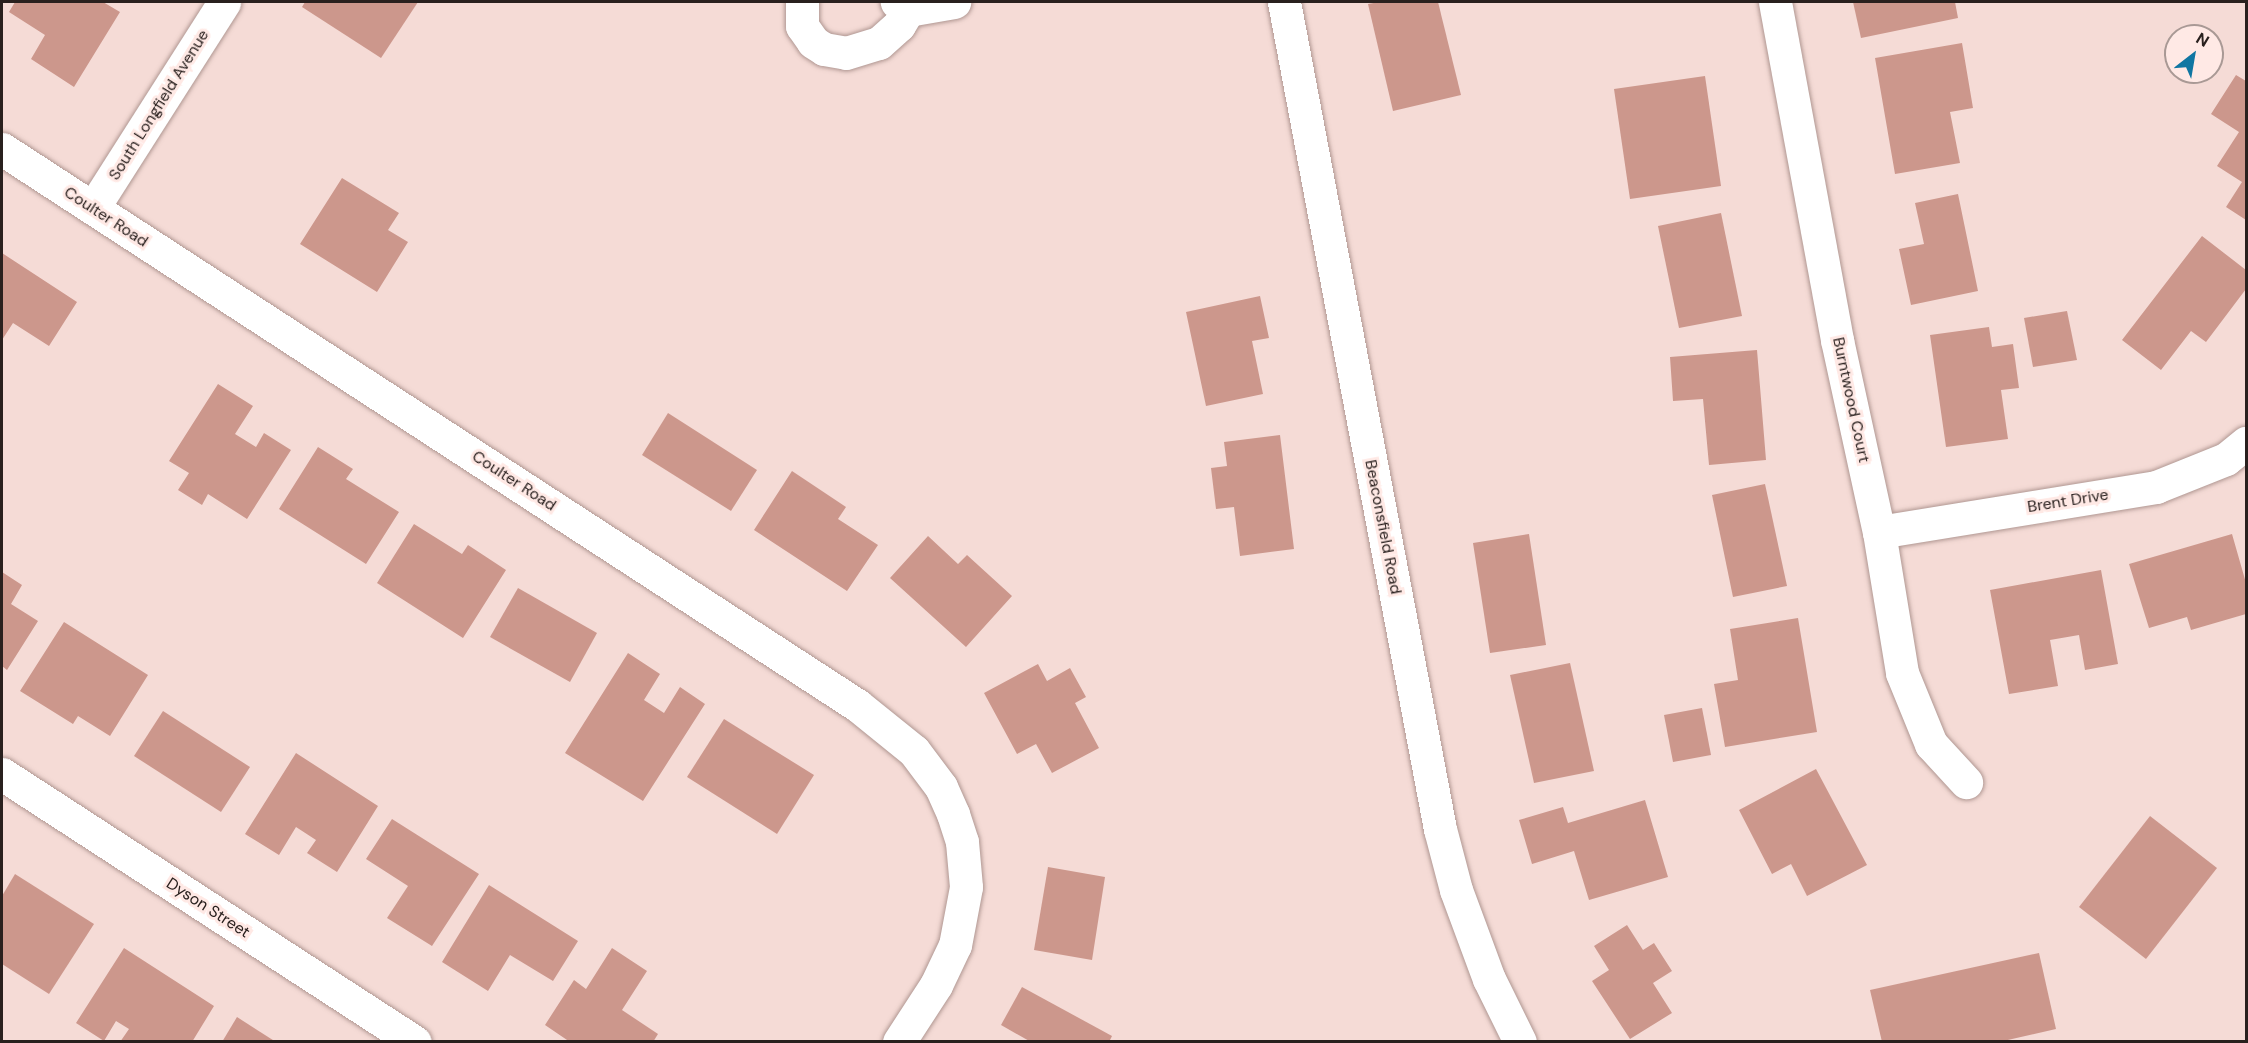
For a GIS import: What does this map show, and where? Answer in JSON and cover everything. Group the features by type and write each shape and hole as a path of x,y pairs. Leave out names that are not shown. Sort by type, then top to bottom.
{"street":[{"name":"South Longfield Avenue","path":"93,208 224,2"},
{"path":"802,2 802,26 813,42 824,49 846,52 879,43 899,25 903,6 954,2"},
{"name":"Beaconsfield Road","path":"1284,2 1440,829 1456,890 1489,979 1520,1041"},
{"name":"Burntwood Court","path":"1775,2 1838,340 1879,532 1902,673 1931,744 1966,782"},
{"name":"Coulter Road","path":"2,149 857,705 914,751 941,787 953,814 965,866 963,916 955,945 936,985 899,1041"},
{"name":"Brent Drive","path":"1879,532 2156,487 2226,459 2247,443"},
{"name":"Dyson Street","path":"2,774 415,1041"}],"building":[{"path":"15,2 103,2 120,12 74,87 31,59 45,35 9,12"},
{"path":"305,2 418,2 381,58 302,7"},
{"path":"1438,2 1461,95 1393,111 1368,4"},
{"path":"1853,2 1955,2 1958,18 1861,38"},
{"path":"1962,43 1973,108 1950,112 1960,163 1895,174 1875,58"},
{"path":"2236,75 2246,81 2246,220 2226,207 2242,182 2217,166 2239,132 2211,114"},
{"path":"1705,76 1721,186 1630,199 1614,89"},
{"path":"342,178 399,213 388,230 408,242 377,292 300,244"},
{"path":"1958,194 1978,291 1911,305 1899,249 1924,244 1915,203"},
{"path":"1721,213 1742,316 1679,328 1658,226"},
{"path":"2202,236 2246,270 2246,289 2206,342 2191,331 2161,370 2122,340"},
{"path":"2,253 77,302 49,346 13,323 2,340"},
{"path":"1260,296 1269,338 1252,341 1263,394 1206,406 1186,312"},
{"path":"2067,311 2077,360 2033,367 2024,318"},
{"path":"1989,327 1992,347 2013,344 2019,388 2001,390 2008,439 1946,447 1930,335"},
{"path":"1757,350 1766,460 1709,465 1703,399 1673,401 1670,357"},
{"path":"218,384 253,406 235,434 256,447 264,433 291,450 247,519 208,494 202,505 178,490 189,473 169,461"},
{"path":"668,413 757,470 731,511 642,455"},
{"path":"1280,435 1294,549 1240,556 1234,507 1216,509 1211,468 1227,466 1224,442"},
{"path":"318,447 353,469 346,479 399,512 366,564 279,509"},
{"path":"792,471 846,507 838,519 878,545 847,591 754,530"},
{"path":"1765,484 1787,586 1733,597 1712,495"},
{"path":"414,524 462,554 468,545 506,570 463,638 377,583"},
{"path":"1529,534 1546,645 1490,653 1473,543"},
{"path":"2232,534 2246,583 2246,614 2191,630 2187,617 2149,628 2129,564"},
{"path":"928,536 958,564 967,555 1012,596 966,647 890,578"},
{"path":"2101,570 2118,664 2085,670 2079,635 2050,640 2058,686 2009,694 1990,590"},
{"path":"2,572 22,585 11,604 38,621 7,670 2,666"},
{"path":"518,588 597,633 570,682 490,637"},
{"path":"1798,618 1817,732 1725,747 1714,684 1738,680 1730,629"},
{"path":"64,622 148,675 110,736 78,716 73,724 20,691"},
{"path":"628,653 660,674 644,700 664,713 680,687 705,704 643,801 565,753"},
{"path":"1570,663 1594,771 1534,783 1510,675"},
{"path":"1038,664 1047,681 1070,668 1086,697 1075,703 1099,748 1052,773 1036,744 1017,754 984,693"},
{"path":"1702,708 1711,755 1673,762 1664,715"},
{"path":"163,711 250,767 221,812 134,756"},
{"path":"724,719 814,775 777,834 687,777"},
{"path":"296,753 378,806 337,872 307,853 316,840 296,827 279,855 245,834"},
{"path":"1816,769 1867,865 1807,896 1791,864 1772,874 1739,810"},
{"path":"1645,800 1668,877 1589,900 1574,851 1532,864 1519,820 1563,807 1568,823"},
{"path":"2150,816 2217,868 2146,959 2079,907"},
{"path":"392,819 479,874 432,946 387,918 408,886 366,859"},
{"path":"1048,867 1105,877 1092,960 1034,950"},
{"path":"15,874 94,924 49,994 2,964 2,896"},
{"path":"489,885 578,941 553,981 510,955 488,991 442,962"},
{"path":"1627,925 1643,950 1654,943 1672,971 1653,983 1672,1013 1630,1039 1592,981 1609,970 1594,946"},
{"path":"124,948 214,1006 192,1042 120,1042 129,1029 116,1021 104,1041 76,1023"},
{"path":"612,948 647,971 622,1010 658,1034 653,1042 570,1042 545,1025 574,980 586,989"},
{"path":"2039,953 2056,1029 1999,1042 1882,1042 1870,990"},
{"path":"1022,987 1112,1036 1109,1042 1031,1042 1001,1025"},
{"path":"237,1017 276,1042 222,1042"}]}
